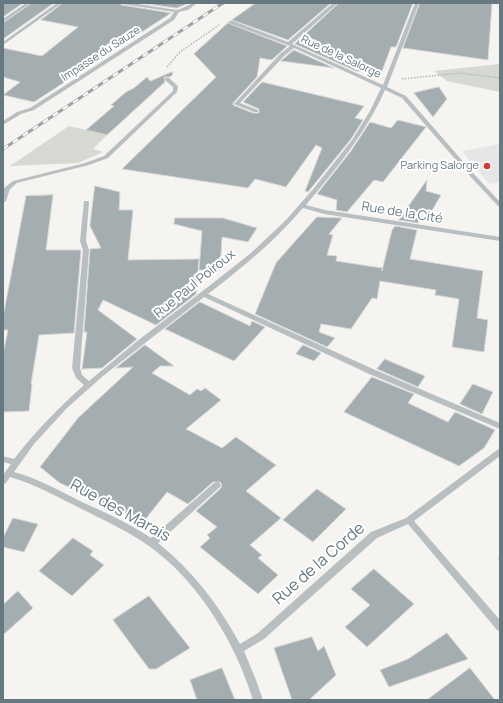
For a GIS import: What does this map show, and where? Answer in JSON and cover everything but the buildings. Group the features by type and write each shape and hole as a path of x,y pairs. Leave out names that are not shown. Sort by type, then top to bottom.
{"street":[{"path":"3,22 29,3"},
{"path":"3,44 60,3"},
{"path":"122,3 177,11 196,3"},
{"name":"Rue de la Salorge","path":"291,45 336,3"},
{"name":"Rue Paul Poiroux","path":"3,481 66,403 271,238 301,205 356,139 372,112 384,89 417,3"},
{"name":"Impasse du Sauze","path":"3,123 19,113 32,109 172,19 177,11"},
{"name":"Rue de la Salorge","path":"231,22 291,45 384,89"},
{"path":"256,111 237,104 291,45"},
{"path":"3,201 7,188 15,182 87,164 106,157 175,91 176,87 174,83 167,79"},
{"path":"384,89 404,97 470,174 500,205"},
{"path":"86,202 83,241 86,250 76,368 80,376 89,385"},
{"name":"Rue de la Cité","path":"301,205 324,212 500,239"},
{"path":"203,294 370,371 500,426"},
{"name":"Rue de la Corde","path":"239,649 261,636 374,535 409,520 500,452"},
{"path":"3,459 16,463"},
{"name":"Rue des Marais","path":"8,473 24,477 91,510 152,543 171,558 184,571 209,603 239,649 258,700"},
{"path":"152,543 217,485"},
{"path":"409,520 500,627"}],"path":[{"path":"167,67 180,52 223,22"},
{"path":"388,79 460,73 500,78"}],"shaded area":[{"path":"500,64 500,92 447,81 434,71"},
{"path":"69,126 107,135 93,149 103,152 78,163 10,166"},
{"name":"Parking Salorge","path":"500,144 500,182 489,184 462,151"}],"railway":[{"path":"3,149 223,3"}],"place":[{"name":"Parking Salorge","path":"487,166"}]}
